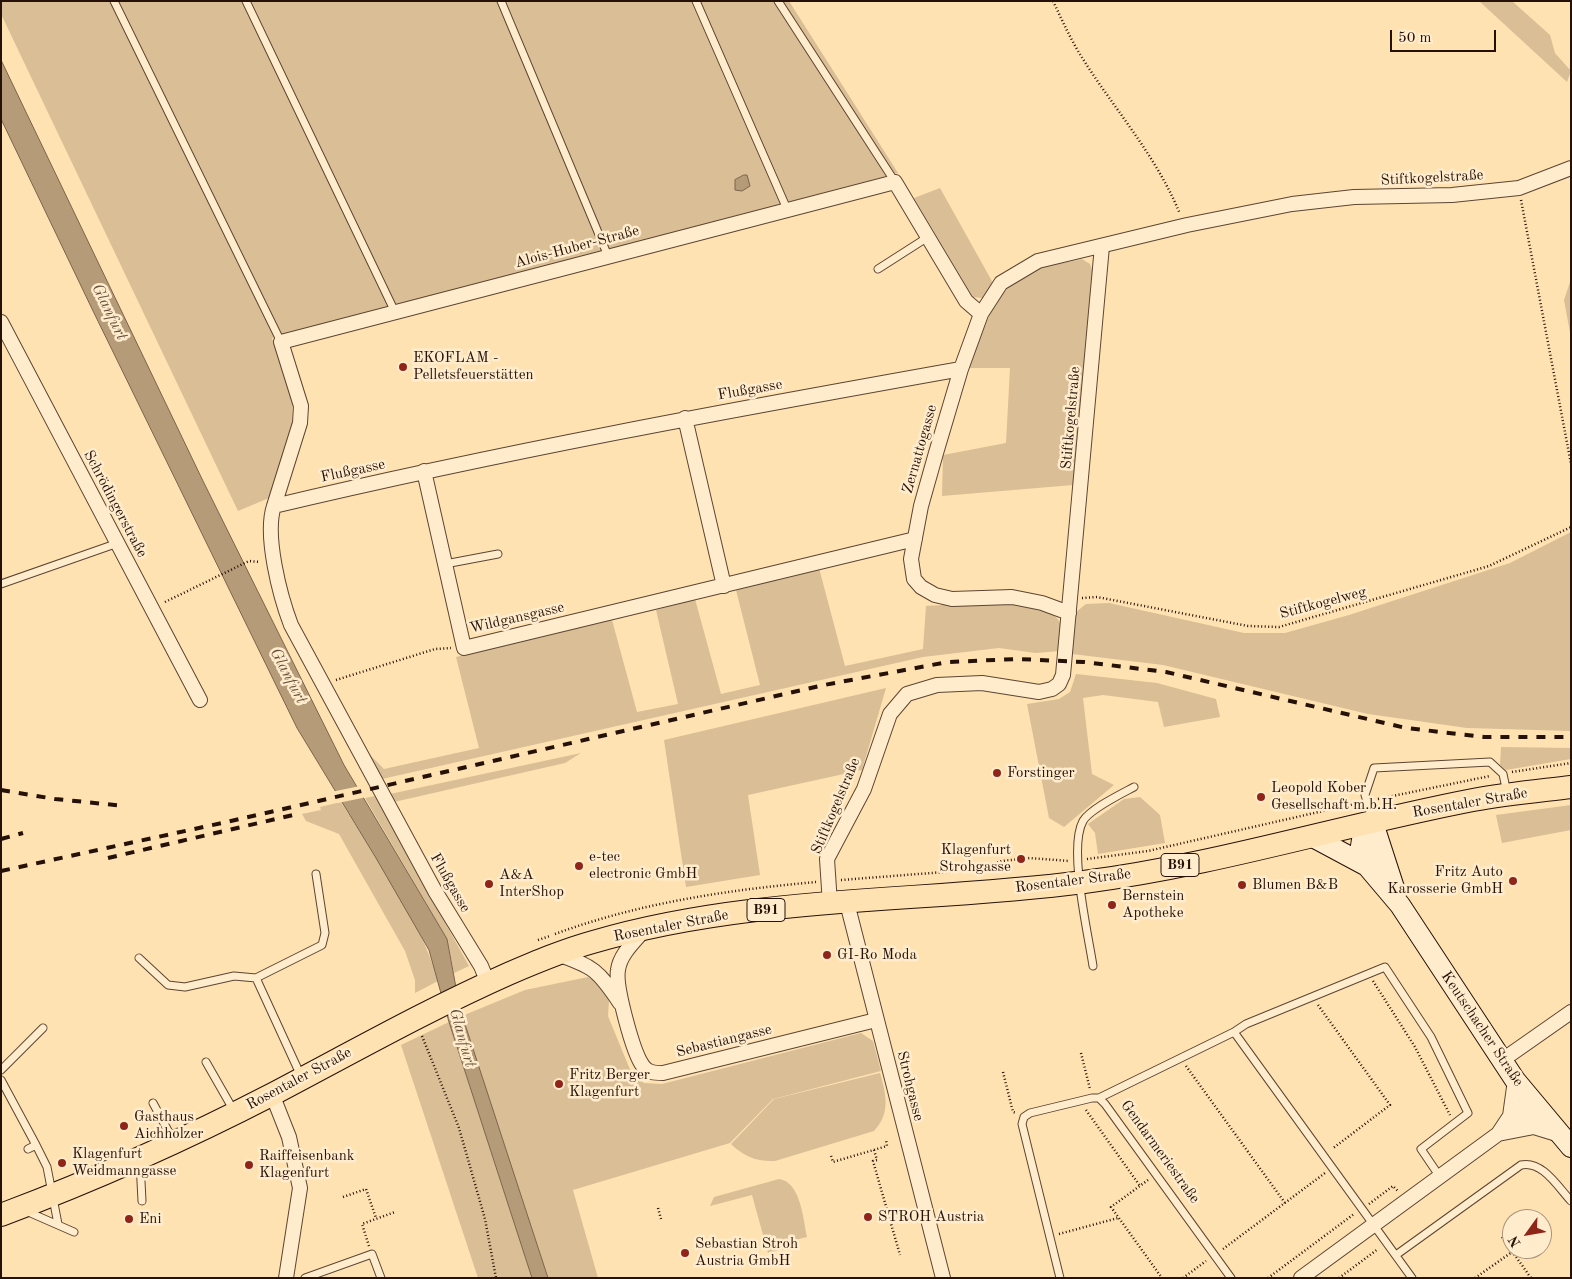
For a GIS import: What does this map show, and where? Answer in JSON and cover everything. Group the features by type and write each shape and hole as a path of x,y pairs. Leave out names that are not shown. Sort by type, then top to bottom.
{"main road":[{"name":"Rosentaler Straße","path":"11,1212 175,1143 428,1012 483,986 556,954 645,928 702,918 839,903 1079,871 1185,864 1474,800 1505,785 1571,787"},
{"path":"1367,866 1361,846 1364,834 1373,823"},
{"path":"1373,823 1400,905"},
{"path":"1311,836 1367,866 1400,905"},
{"name":"Keutschacher Straße","path":"1400,905 1514,1080 1565,1141"}],"street":[{"name":"Stiftkogelstraße","path":"839,903 828,881 827,859 864,789 890,714 908,694 937,684 982,683 1039,692 1052,689 1059,684 1063,674 1070,606 1102,246 1182,226 1301,203 1354,197 1452,196 1519,188 1571,168"},
{"name":"Alois-Huber-Straße","path":"280,342 895,182"},
{"path":"895,182 966,300 982,314"},
{"name":"Zernattogasse","path":"1070,606 1024,599 952,600 935,595 922,588 914,579 911,559 921,506 961,369 982,314 1001,283 1017,272 1038,261 1102,246"},
{"name":"Schrödingerstraße","path":"1,322 200,700"},
{"path":"274,506 300,423 301,406 280,342"},
{"name":"Flußgasse","path":"483,986 481,966 435,891 291,624 277,582 270,518 274,506 424,471 685,418 961,369"},
{"path":"685,418 724,586"},
{"name":"Wildgansgasse","path":"424,471 464,648 915,538"},
{"name":"Strohgasse","path":"839,903 876,1020 943,1278"},
{"name":"Sebastiangasse","path":"645,928 621,957 617,971 622,1005 637,1056 643,1067 652,1073 663,1072 876,1020"},
{"name":"Sebastiangasse","path":"556,954 589,965 603,977 622,1005"},
{"path":"1502,1061 1571,1012"},
{"path":"1504,1132 1510,1116 1514,1080"},
{"path":"272,1094 289,1137 300,1188 286,1278"},
{"path":"1301,1278 1440,1176 1504,1132 1531,1116 1533,1104 1522,1108 1510,1116"},
{"path":"1504,1132 1534,1127 1565,1141"}],"lane":[{"path":"114,1 280,342"},
{"path":"246,1 395,312"},
{"path":"501,1 608,256"},
{"path":"696,1 787,209"},
{"path":"778,1 895,182"},
{"path":"878,269 928,237"},
{"path":"1,584 118,543"},
{"path":"445,564 498,554"},
{"path":"1373,823 1365,795 1374,768 1490,762 1505,785"},
{"path":"1093,966 1079,871 1077,837 1084,819 1134,787"},
{"path":"139,958 168,985 185,987 234,976 256,978 322,945 325,932 316,874"},
{"path":"1060,1278 1022,1124 1024,1117 1030,1113 1096,1098 1234,1032 1246,1024 1385,967 1431,1037 1468,1113 1421,1149 1440,1176"},
{"path":"256,978 302,1078"},
{"path":"1,1070 43,1028"},
{"path":"1234,1032 1412,1278"},
{"path":"206,1062 235,1113"},
{"path":"1,1080 47,1167 58,1224"},
{"name":"Gendarmeriestraße","path":"1096,1098 1156,1174 1231,1278"},
{"path":"153,1103 175,1143"},
{"path":"28,1149 36,1145"},
{"path":"140,1159 142,1201"},
{"path":"1396,1255 1521,1164 1528,1163 1538,1166 1571,1201"},
{"path":"11,1212 58,1224 74,1232"},
{"path":"305,1278 372,1254 381,1278"}],"path":[{"path":"1053,1 1081,56 1141,140 1159,171 1179,213 1182,226"},
{"path":"1519,188 1571,464"},
{"name":"Stiftkogelweg","path":"1070,606 1097,597 1248,626 1279,627 1489,566 1571,527"},
{"path":"152,608 250,561"},
{"path":"323,684 435,649 464,648"},
{"path":"532,943 589,921 664,902 752,888 970,870 1002,861 1020,859 1079,871 1148,851 1367,801 1505,785 1571,763"},
{"path":"1368,974 1415,1047 1454,1124"},
{"path":"1312,996 1390,1105 1323,1156"},
{"path":"422,1035 459,1128 486,1219 496,1278"},
{"path":"1081,1053 1096,1098"},
{"path":"1181,1058 1285,1203"},
{"path":"1003,1072 1013,1112 1024,1117"},
{"path":"1079,1101 1140,1186"},
{"path":"831,1156 833,1162 887,1146 886,1140"},
{"path":"874,1150 877,1160 873,1160 900,1255"},
{"path":"1183,1278 1332,1168"},
{"path":"1156,1174 1111,1207 1162,1278"},
{"path":"1268,1278 1394,1186 1400,1194"},
{"path":"343,1197 366,1188 376,1218"},
{"path":"658,1208 661,1219"},
{"path":"372,1254 362,1224 395,1212"},
{"path":"1050,1237 1119,1218"},
{"path":"1339,1278 1386,1243"},
{"path":"1475,1278 1502,1259"},
{"path":"1517,1259 1531,1278"}],"shaded area":[{"path":"1,1 789,1 898,173 272,338 293,394 292,424 269,498 238,511 1,14"},
{"path":"1479,1 1512,1 1550,35 1555,53 1571,71 1567,82"},
{"path":"940,188 993,283 982,298 973,297 914,198"},
{"path":"1082,259 1090,264 1094,275 1073,485 942,496 943,455 1006,443 1010,368 969,368 990,314 1007,289 1017,279 1029,272 1048,266"},
{"path":"1571,279 1571,338 1564,300"},
{"path":"1571,532 1571,731 1467,728 1368,714 1163,665 1072,654 1076,612 1086,604 1109,603 1244,633 1285,633 1349,615 1510,563"},
{"path":"819,568 845,666 923,649 926,606 997,603 1035,607 1050,612 1059,621 1062,631 1060,651 1036,653 999,648 923,657 382,779 368,753 384,769 479,748 456,657 612,620 637,712 678,704 656,610 695,599 721,694 760,685 736,590"},
{"path":"1076,674 1157,683 1216,699 1220,717 1164,727 1158,702 1103,695 1083,698 1092,774 1114,785 1064,827 1049,818 1027,704 1059,699 1070,692"},
{"path":"886,688 862,770 748,795 760,875 686,887 664,740"},
{"path":"1501,747 1571,748 1571,759 1506,770 1500,765"},
{"path":"581,753 565,763 394,802 390,794"},
{"path":"375,796 469,966 454,973 447,939 365,798"},
{"path":"1140,797 1160,815 1165,843 1098,854 1095,833 1088,824 1124,799"},
{"path":"341,802 409,911 430,958 438,981 415,993 415,980 405,951 339,834 306,821 302,814 321,810 320,807"},
{"path":"1571,805 1571,830 1502,843 1496,815"},
{"path":"588,977 600,983 609,1001 608,1016 631,1072 644,1083 662,1084 861,1033 873,1041 881,1071 773,1099 730,1143 573,1190 598,1278 548,1278 462,1016 525,990"},
{"path":"449,1022 532,1278 478,1278 401,1045"},
{"path":"880,1073 886,1103 883,1117 874,1131 775,1161 751,1157 740,1152 731,1144 774,1099"},
{"path":"779,1179 792,1187 800,1202 807,1237 783,1243 784,1249 768,1253 752,1195 710,1206 714,1197"}],"water":[{"name":"Glanfurt","path":"1,60 203,481 344,765 447,939 460,1009 548,1278 532,1278 449,1022 429,950 297,728 94,313 1,119"},
{"path":"747,175 750,186 742,191 735,190 735,180"}],"pier":[{"path":"360,786 367,797 338,803 331,792"}],"railway":[{"path":"1,871 231,821 824,685 948,662 1018,659 1084,662 1166,672 1406,728 1484,737 1571,737"},
{"path":"1,790 55,799 125,806"},
{"path":"108,858 293,815"},
{"path":"1,839 23,833"}],"place":[{"name":"EKOFLAM - Pelletsfeuerstätten","path":"403,367"},
{"name":"Forstinger","path":"997,773"},
{"name":"Leopold Kober Gesellschaft m.b.H.","path":"1261,797"},
{"name":"Klagenfurt Strohgasse","path":"1021,859"},
{"name":"e-tec electronic GmbH","path":"579,866"},
{"name":"Fritz Auto Karosserie GmbH","path":"1513,881"},
{"name":"A&A InterShop","path":"489,884"},
{"name":"Blumen B&B","path":"1242,885"},
{"name":"Bernstein Apotheke","path":"1112,905"},
{"name":"GI-Ro Moda","path":"827,955"},
{"name":"Fritz Berger Klagenfurt","path":"559,1084"},
{"name":"Gasthaus Aichholzer","path":"124,1126"},
{"name":"Klagenfurt Weidmanngasse","path":"62,1163"},
{"name":"Raiffeisenbank Klagenfurt","path":"249,1165"},
{"name":"STROH Austria","path":"868,1217"},
{"name":"Eni","path":"129,1219"},
{"name":"Sebastian Stroh Austria GmbH","path":"685,1253"}]}
